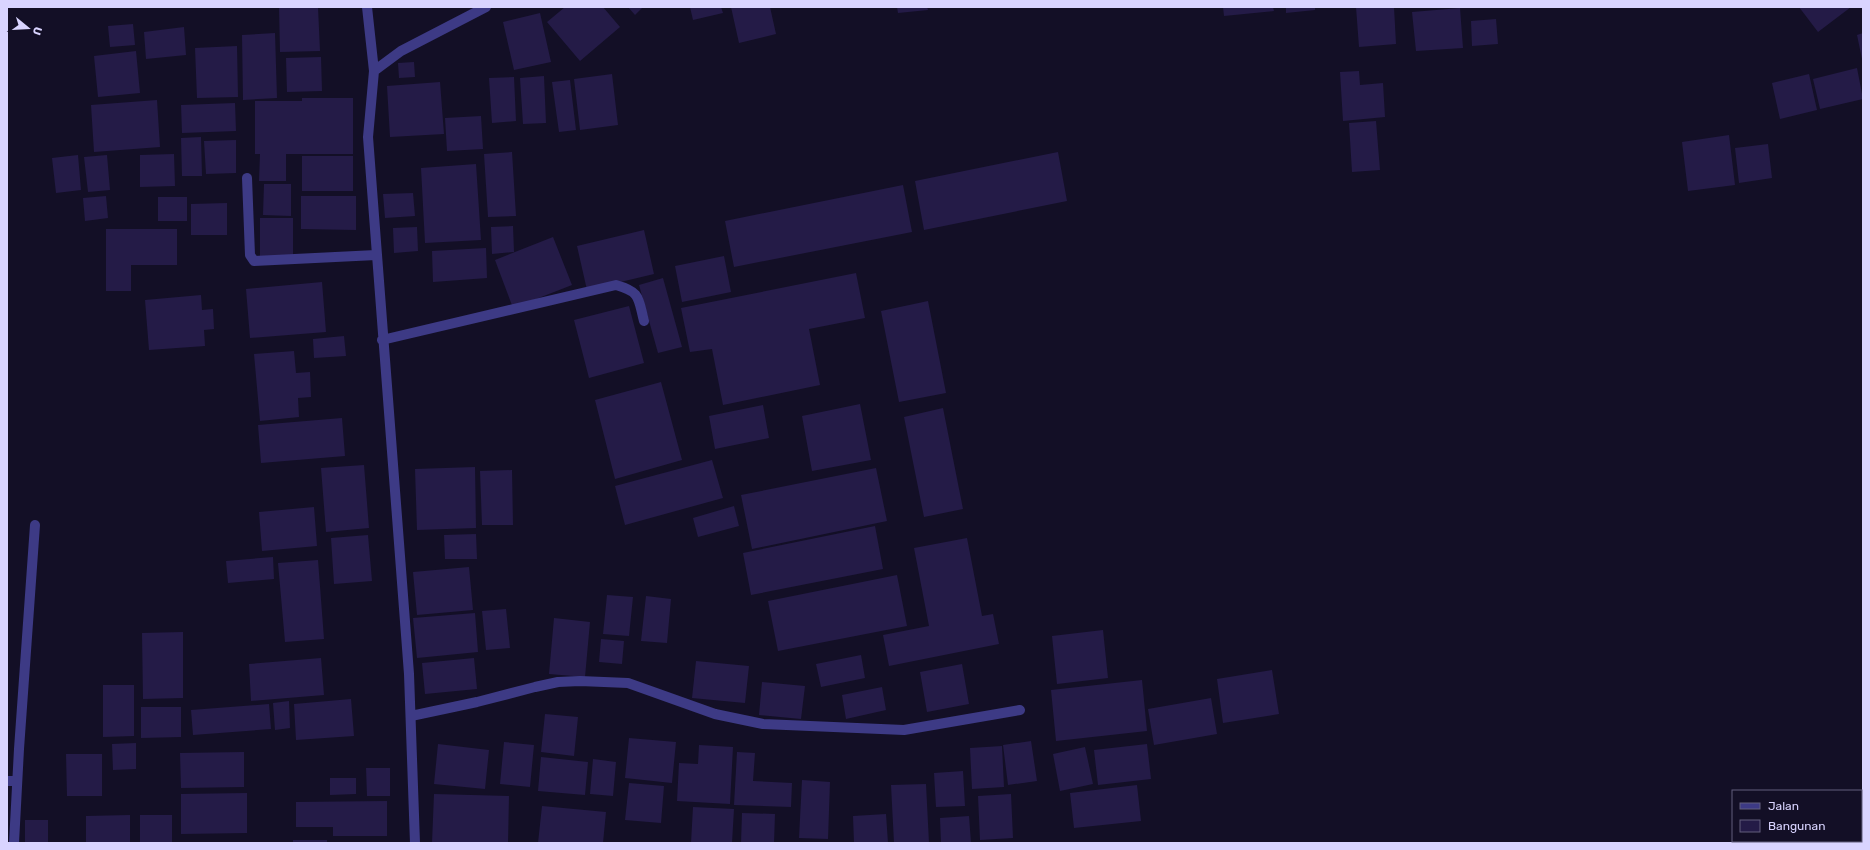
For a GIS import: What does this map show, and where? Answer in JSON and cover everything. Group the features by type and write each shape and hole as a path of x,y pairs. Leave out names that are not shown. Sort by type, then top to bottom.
{"street":[{"path":"367,7 374,71 368,137 411,716 415,843"},
{"path":"374,71 401,51 486,7"},
{"path":"247,178 250,255 254,261 376,255"},
{"path":"382,340 616,285 631,289 638,297 644,322"},
{"path":"14,843 12,781 35,525"},
{"path":"411,716 477,702 543,685 558,682 580,681 628,683 715,714 738,720 771,725 904,730 1020,710"}],"building":[{"path":"279,7 318,7 320,51 280,52"},
{"path":"565,7 603,7 620,27 580,61 547,22"},
{"path":"628,7 643,7 635,15"},
{"path":"690,7 721,7 723,13 693,20"},
{"path":"731,7 770,7 776,34 739,43"},
{"path":"897,7 927,7 928,10 898,13"},
{"path":"1223,7 1273,7 1274,11 1224,16"},
{"path":"1286,7 1315,7 1315,10 1286,13"},
{"path":"1356,7 1394,7 1396,44 1359,47"},
{"path":"1799,7 1851,7 1818,32"},
{"path":"1460,8 1463,48 1416,51 1412,12"},
{"path":"540,13 551,62 514,70 503,22"},
{"path":"1496,19 1498,44 1472,46 1471,21"},
{"path":"133,24 135,45 110,47 108,26"},
{"path":"184,27 186,55 146,59 144,32"},
{"path":"275,33 277,98 243,100 242,35"},
{"path":"1863,33 1863,59 1862,59 1857,35"},
{"path":"237,46 238,97 197,98 195,48"},
{"path":"136,51 140,93 98,97 94,56"},
{"path":"321,57 322,91 287,92 286,58"},
{"path":"414,62 415,77 399,78 398,63"},
{"path":"1857,68 1863,99 1820,109 1813,79"},
{"path":"1359,71 1360,85 1383,83 1385,117 1343,121 1340,72"},
{"path":"612,74 618,125 580,130 574,79"},
{"path":"1809,74 1817,110 1780,119 1772,83"},
{"path":"544,76 546,123 523,124 520,78"},
{"path":"514,77 516,121 492,123 489,78"},
{"path":"570,80 576,130 559,132 552,82"},
{"path":"440,82 444,134 390,137 387,86"},
{"path":"302,98 353,98 353,154 286,154 286,181 259,181 260,154 255,154 255,101 302,101"},
{"path":"157,100 160,147 94,152 91,105"},
{"path":"235,103 236,131 182,133 181,105"},
{"path":"481,116 483,149 447,151 445,118"},
{"path":"1376,121 1380,170 1352,172 1349,123"},
{"path":"1729,135 1735,185 1688,191 1682,142"},
{"path":"201,137 202,176 182,176 181,138"},
{"path":"236,140 236,173 206,174 204,141"},
{"path":"1768,144 1772,178 1739,183 1735,148"},
{"path":"512,152 516,216 488,217 484,154"},
{"path":"1058,152 1067,201 924,230 915,181"},
{"path":"174,154 175,186 140,187 140,155"},
{"path":"78,155 81,190 56,193 52,158"},
{"path":"107,155 110,190 88,192 84,157"},
{"path":"302,156 353,156 353,191 302,191"},
{"path":"476,164 481,240 425,243 421,168"},
{"path":"264,184 291,184 291,216 263,215"},
{"path":"903,185 912,232 734,267 725,221"},
{"path":"413,193 415,216 385,218 383,194"},
{"path":"106,196 108,218 85,221 83,198"},
{"path":"301,196 356,196 356,230 301,229"},
{"path":"158,197 187,197 187,221 158,221"},
{"path":"227,203 227,235 191,235 191,204"},
{"path":"260,218 293,218 293,256 260,256"},
{"path":"513,226 514,252 492,254 491,227"},
{"path":"417,227 418,251 394,253 393,228"},
{"path":"106,229 177,229 177,265 131,265 131,291 106,291"},
{"path":"644,230 654,274 587,290 577,246"},
{"path":"553,237 572,285 513,308 495,260"},
{"path":"486,248 487,278 433,282 432,251"},
{"path":"724,256 731,292 682,302 675,266"},
{"path":"856,273 865,318 809,329 820,385 723,405 712,349 690,352 681,308"},
{"path":"663,278 682,347 658,353 639,285"},
{"path":"322,282 326,332 250,338 246,289"},
{"path":"201,295 202,310 213,309 214,329 204,330 205,346 149,350 145,300"},
{"path":"928,301 946,393 899,402 881,311"},
{"path":"629,306 644,363 589,378 574,320"},
{"path":"344,336 346,356 314,358 313,339"},
{"path":"294,351 296,373 310,372 311,397 298,398 299,417 260,421 254,354"},
{"path":"661,382 682,460 615,479 595,400"},
{"path":"860,404 871,460 812,471 802,416"},
{"path":"763,405 769,438 715,449 709,416"},
{"path":"943,408 963,509 924,517 904,417"},
{"path":"342,418 345,456 261,463 258,425"},
{"path":"712,460 723,498 625,525 615,486"},
{"path":"364,465 369,528 326,532 321,468"},
{"path":"475,467 476,528 417,530 415,469"},
{"path":"876,468 887,521 752,549 741,495"},
{"path":"512,470 513,525 482,525 480,471"},
{"path":"734,506 739,526 698,537 693,518"},
{"path":"314,507 317,546 262,551 259,512"},
{"path":"875,526 883,569 751,595 743,553"},
{"path":"476,534 477,559 445,559 444,535"},
{"path":"368,535 372,581 334,584 331,538"},
{"path":"967,538 982,616 993,614 999,644 889,666 883,635 929,626 914,548"},
{"path":"273,557 274,579 228,583 226,561"},
{"path":"318,560 324,639 285,642 278,563"},
{"path":"469,567 473,610 417,615 413,572"},
{"path":"897,575 907,626 778,651 768,601"},
{"path":"607,595 633,597 629,636 603,634"},
{"path":"646,596 671,599 667,643 641,641"},
{"path":"506,609 510,648 486,650 482,611"},
{"path":"475,613 478,652 417,658 413,618"},
{"path":"554,618 590,622 585,677 549,674"},
{"path":"1103,630 1108,678 1057,684 1052,636"},
{"path":"183,632 183,698 143,699 142,633"},
{"path":"601,639 624,641 622,664 599,662"},
{"path":"861,655 865,678 821,687 816,664"},
{"path":"321,658 324,695 251,701 249,664"},
{"path":"474,658 477,689 425,694 422,663"},
{"path":"696,661 749,666 745,703 692,698"},
{"path":"962,664 969,704 927,712 920,672"},
{"path":"1272,670 1279,714 1223,723 1217,679"},
{"path":"1142,680 1147,731 1056,741 1051,690"},
{"path":"762,682 805,686 801,719 759,715"},
{"path":"103,685 134,685 134,736 103,737"},
{"path":"882,687 886,710 846,719 842,695"},
{"path":"1211,698 1217,734 1154,745 1148,709"},
{"path":"351,699 354,736 296,740 294,704"},
{"path":"289,701 290,728 275,730 273,703"},
{"path":"269,704 271,729 193,735 191,710"},
{"path":"141,707 181,707 181,737 141,738"},
{"path":"545,714 578,717 574,756 541,752"},
{"path":"629,738 676,742 672,783 625,778"},
{"path":"1031,741 1037,781 1008,785 1003,745"},
{"path":"504,742 534,745 530,787 500,784"},
{"path":"136,743 136,769 113,770 112,744"},
{"path":"438,744 489,750 485,789 434,784"},
{"path":"1147,744 1151,779 1098,785 1094,750"},
{"path":"699,745 733,747 730,804 677,801 679,763 698,764"},
{"path":"1002,746 1004,787 972,789 970,748"},
{"path":"1085,747 1093,784 1060,791 1053,754"},
{"path":"244,752 244,787 181,788 180,753"},
{"path":"737,752 755,753 753,781 792,783 791,807 734,805"},
{"path":"66,754 102,754 102,796 67,796"},
{"path":"541,757 588,762 585,795 538,791"},
{"path":"593,759 616,762 613,796 590,794"},
{"path":"366,768 390,768 390,796 367,796"},
{"path":"963,771 965,806 936,807 934,773"},
{"path":"330,778 356,778 356,794 330,795"},
{"path":"802,780 830,782 828,839 799,838"},
{"path":"629,783 664,786 661,823 625,820"},
{"path":"926,784 929,843 894,843 891,785"},
{"path":"1137,785 1141,821 1074,828 1070,793"},
{"path":"247,793 247,833 181,834 181,794"},
{"path":"434,794 509,796 508,843 432,843"},
{"path":"1011,794 1013,838 980,840 978,796"},
{"path":"387,801 387,836 333,836 333,827 296,827 296,802"},
{"path":"542,806 606,812 603,843 538,843"},
{"path":"693,807 734,809 732,843 691,843"},
{"path":"742,813 775,814 774,843 741,843"},
{"path":"886,814 888,843 854,843 853,816"},
{"path":"130,815 130,843 86,843 86,816"},
{"path":"140,815 172,815 172,843 140,843"},
{"path":"969,816 971,843 941,843 940,818"},
{"path":"25,820 48,820 48,843 25,843"},
{"path":"293,840 327,840 327,843 293,843"}]}
